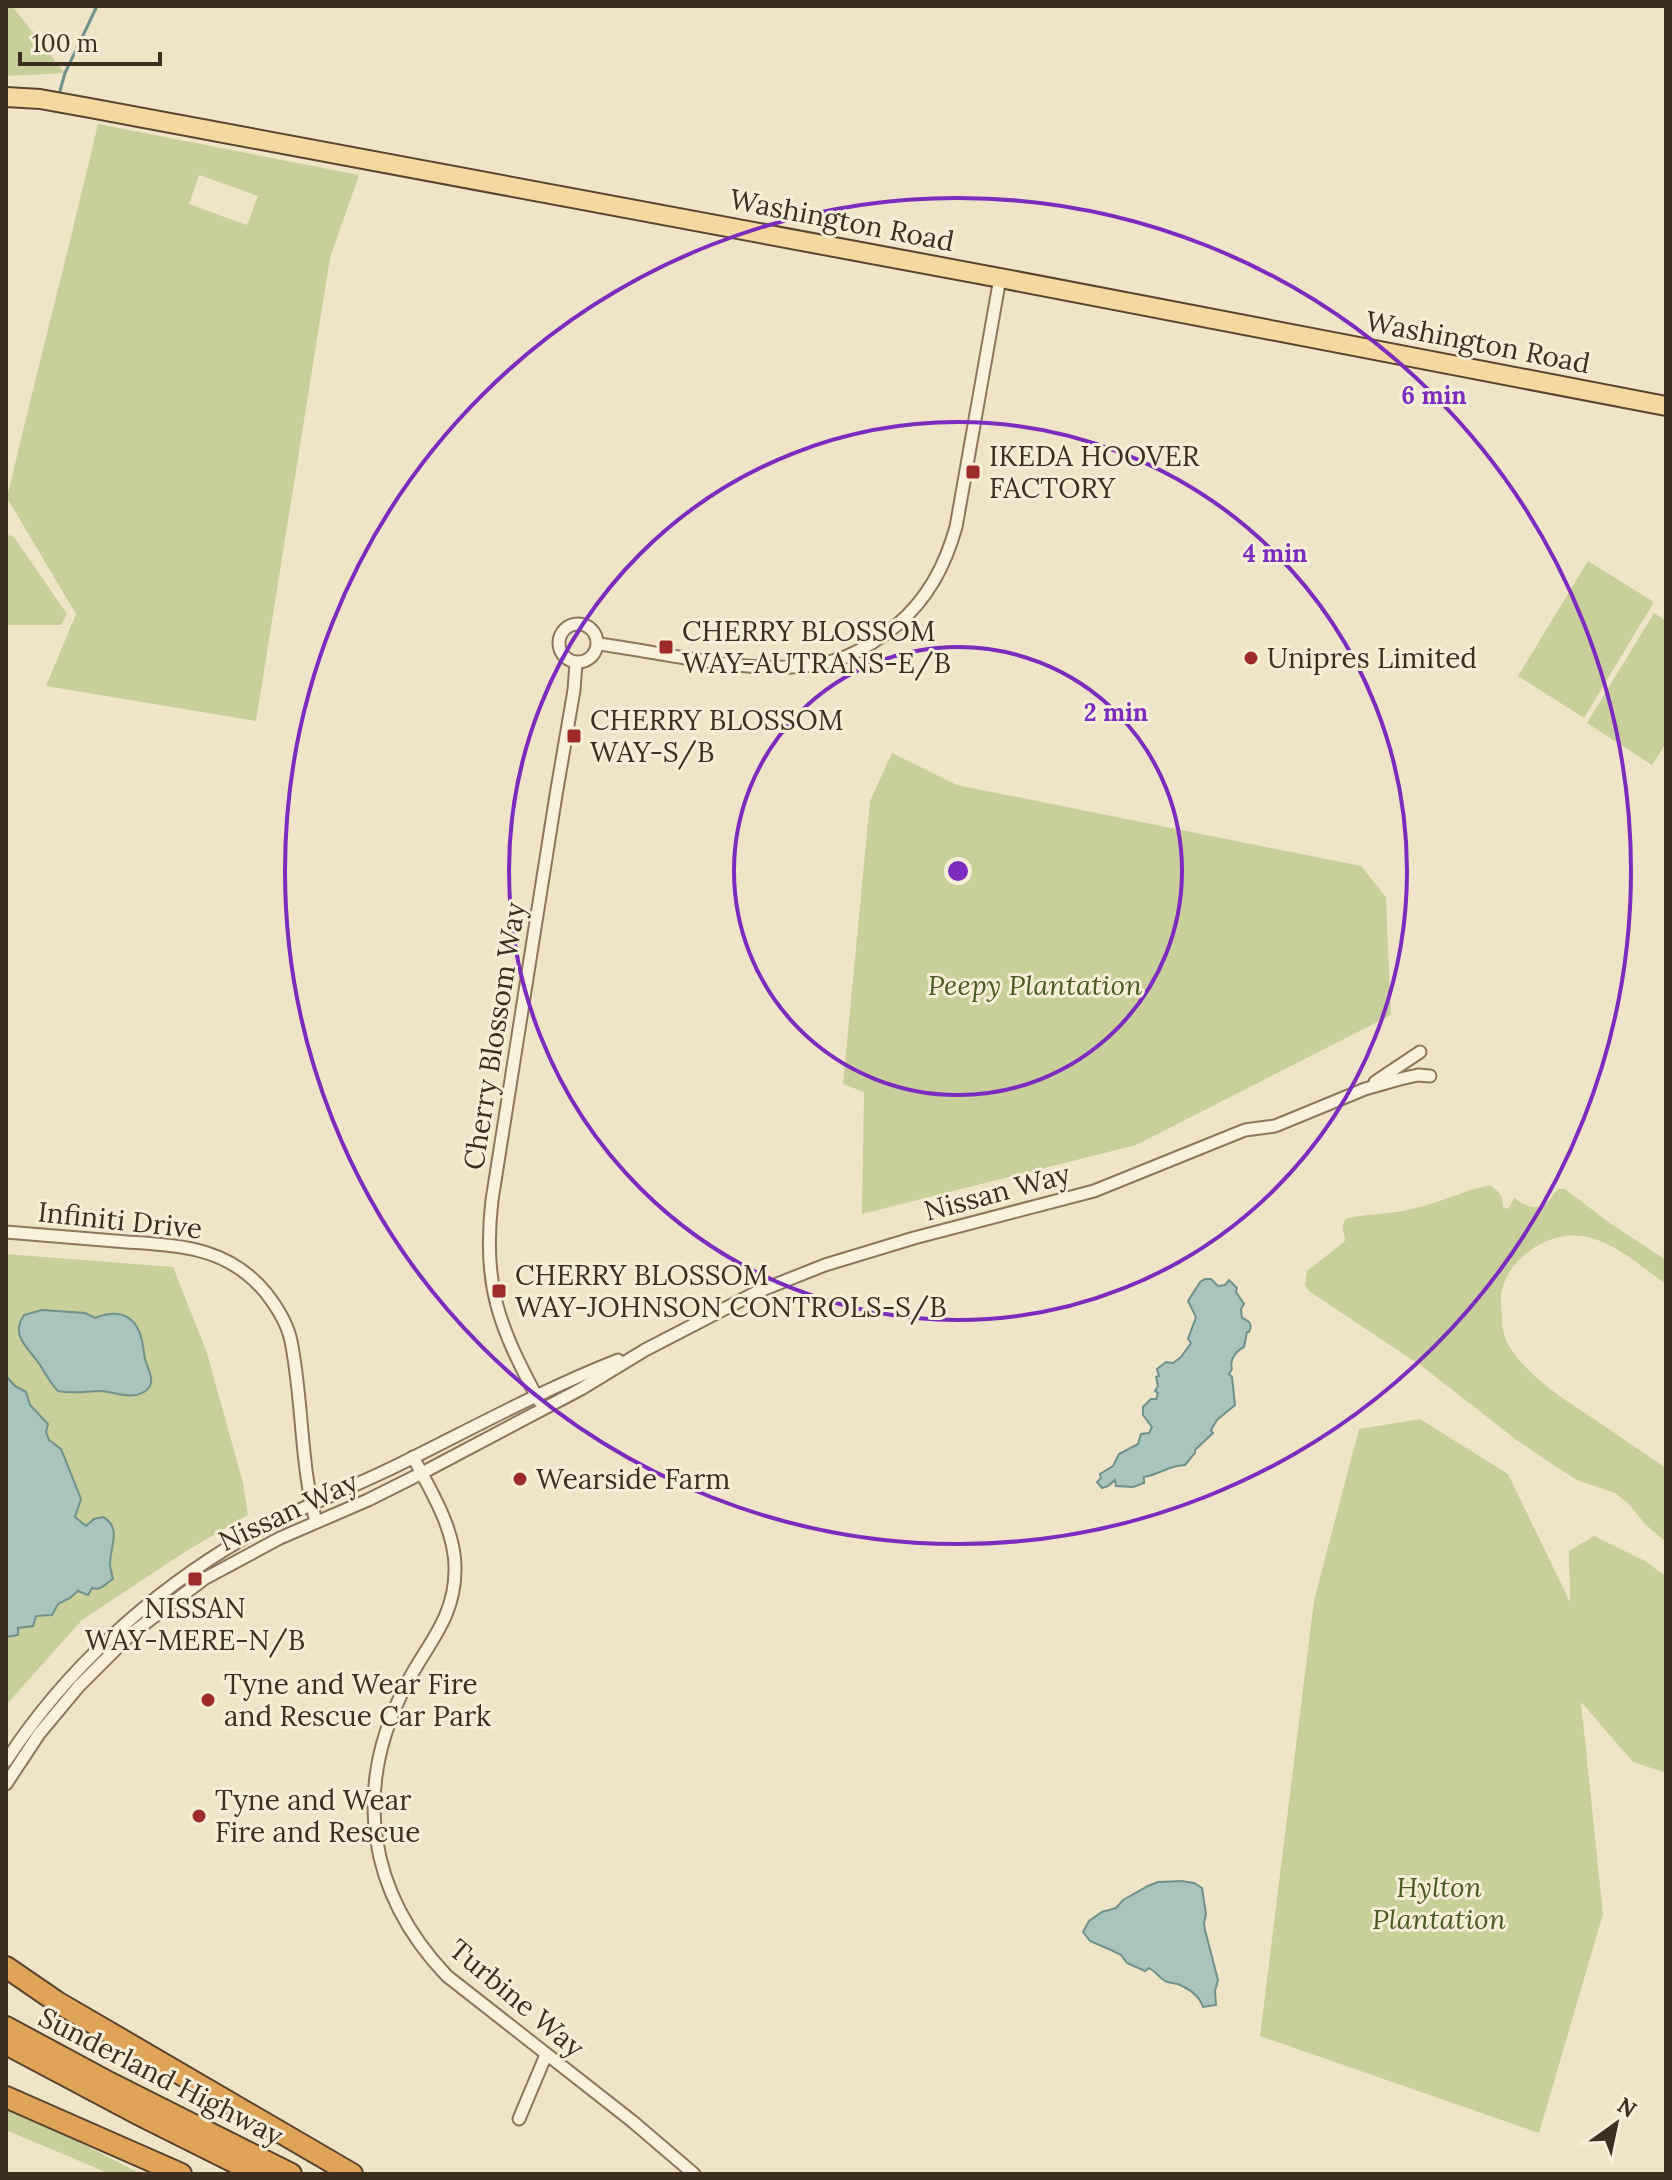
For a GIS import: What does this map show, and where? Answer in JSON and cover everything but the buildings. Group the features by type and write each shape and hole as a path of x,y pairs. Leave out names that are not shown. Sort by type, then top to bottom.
{"highway":[{"path":"6,1967 57,2002 352,2174"},
{"name":"Sunderland Highway","path":"6,2027 291,2174"},
{"name":"Sunderland Highway","path":"6,2044 258,2174"},
{"path":"6,2097 181,2174"}],"main road":[{"name":"Washington Road","path":"6,97 40,99 90,108 1666,406"}],"street":[{"name":"Cherry Blossom Way","path":"543,1409 495,1303 488,1237 574,690 576,663 561,653 559,640 564,629 575,624 586,626 595,633 598,644 750,666 805,666 861,650 902,621 936,579 956,527 1000,278"},
{"path":"576,663 593,656 598,644"},
{"path":"1365,1089 1420,1052"},
{"path":"1365,1089 1418,1075 1430,1076"},
{"name":"Nissan Way","path":"6,1784 39,1734 79,1686 131,1634 204,1579 270,1543 422,1473 757,1292 825,1265 914,1238 1094,1191 1245,1130 1275,1126 1365,1089"},
{"name":"Infiniti Drive","path":"6,1232 189,1248 222,1258 250,1276 280,1313 290,1336 306,1482 316,1522"},
{"name":"Nissan Way","path":"6,1761 62,1686 97,1649 137,1613 192,1571 244,1538 536,1395 645,1350"},
{"name":"Turbine Way","path":"413,1457 450,1537 455,1578 448,1614 407,1683 382,1742 374,1784 375,1824 377,1846 390,1890 412,1934 428,1956 465,1992 632,2121 694,2174"},
{"path":"519,2119 546,2055"}],"green space":[{"path":"6,6 12,6 65,73 6,76"},
{"path":"98,124 359,175 330,258 256,721 46,686 76,614 7,498","holes":["199,175 258,196 247,225 189,204"]},
{"path":"6,534 14,537 67,614 61,625 6,625"},
{"path":"1588,561 1654,602 1584,718 1518,676"},
{"path":"1654,613 1666,621 1666,743 1652,765 1587,723"},
{"name":"Peepy Plantation","path":"892,753 957,785 1361,866 1386,897 1391,1015 1136,1145 862,1214 864,1092 843,1084 870,801"},
{"path":"1490,1185 1500,1194 1503,1207 1508,1209 1514,1198 1537,1207 1547,1203 1558,1189 1565,1189 1666,1260 1666,1284 1605,1243 1582,1236 1555,1238 1542,1243 1519,1260 1504,1283 1501,1296 1505,1337 1527,1368 1562,1398 1666,1468 1666,1542 1615,1493 1577,1480 1549,1462 1423,1367 1309,1291 1305,1285 1307,1271 1345,1241 1343,1226 1347,1218 1408,1210"},
{"path":"6,1254 173,1267 207,1353 243,1483 248,1515 188,1550 82,1620 6,1705"},
{"name":"Hylton Plantation","path":"1420,1419 1508,1474 1570,1602 1569,1551 1594,1536 1645,1561 1666,1576 1666,1773 1633,1762 1581,1702 1603,1914 1539,2133 1260,2036 1314,1600 1359,1429"},
{"path":"6,2110 44,2124 141,2174 110,2174 6,2130"}],"water":[{"path":"1205,1279 1211,1279 1218,1286 1225,1285 1229,1280 1237,1288 1236,1292 1244,1304 1242,1318 1250,1325 1244,1347 1231,1362 1229,1374 1235,1405 1217,1420 1211,1430 1213,1433 1185,1465 1144,1477 1144,1483 1133,1487 1116,1486 1115,1480 1102,1488 1097,1482 1100,1474 1113,1466 1119,1454 1138,1444 1141,1434 1149,1433 1152,1427 1143,1415 1143,1407 1151,1399 1156,1399 1157,1369 1181,1357 1191,1343 1188,1339 1196,1317 1188,1301"},
{"path":"42,1310 85,1313 95,1318 113,1314 128,1317 141,1336 151,1377 148,1389 133,1395 58,1391 20,1336 20,1323 24,1315"},
{"path":"6,1376 26,1392 30,1405 48,1424 46,1432 49,1440 61,1449 81,1499 75,1517 86,1526 94,1519 103,1517 112,1527 114,1539 110,1559 113,1579 100,1588 92,1588 88,1595 78,1591 58,1604 52,1615 36,1616 33,1626 18,1628 18,1635 6,1637"},
{"path":"1182,1881 1202,1888 1205,1930 1218,1980 1216,2005 1203,2007 1190,1990 1165,1981 1149,1968 1145,1971 1127,1963 1121,1955 1090,1941 1083,1932 1089,1921 1102,1912 1116,1908 1123,1900 1148,1886 1158,1882"}],"waterway":[{"path":"60,91 65,73 97,6"}],"place":[{"name":"IKEDA HOOVER FACTORY","path":"973,472"},
{"name":"CHERRY BLOSSOM WAY-AUTRANS-E/B","path":"666,647"},
{"name":"Unipres Limited","path":"1251,658"},
{"name":"CHERRY BLOSSOM WAY-S/B","path":"574,736"},
{"name":"CHERRY BLOSSOM WAY-JOHNSON CONTROLS-S/B","path":"499,1291"},
{"name":"Wearside Farm","path":"520,1479"},
{"name":"NISSAN WAY-MERE-N/B","path":"195,1579"},
{"name":"Tyne and Wear Fire and Rescue Car Park","path":"208,1700"},
{"name":"Tyne and Wear Fire and Rescue","path":"199,1816"}]}
